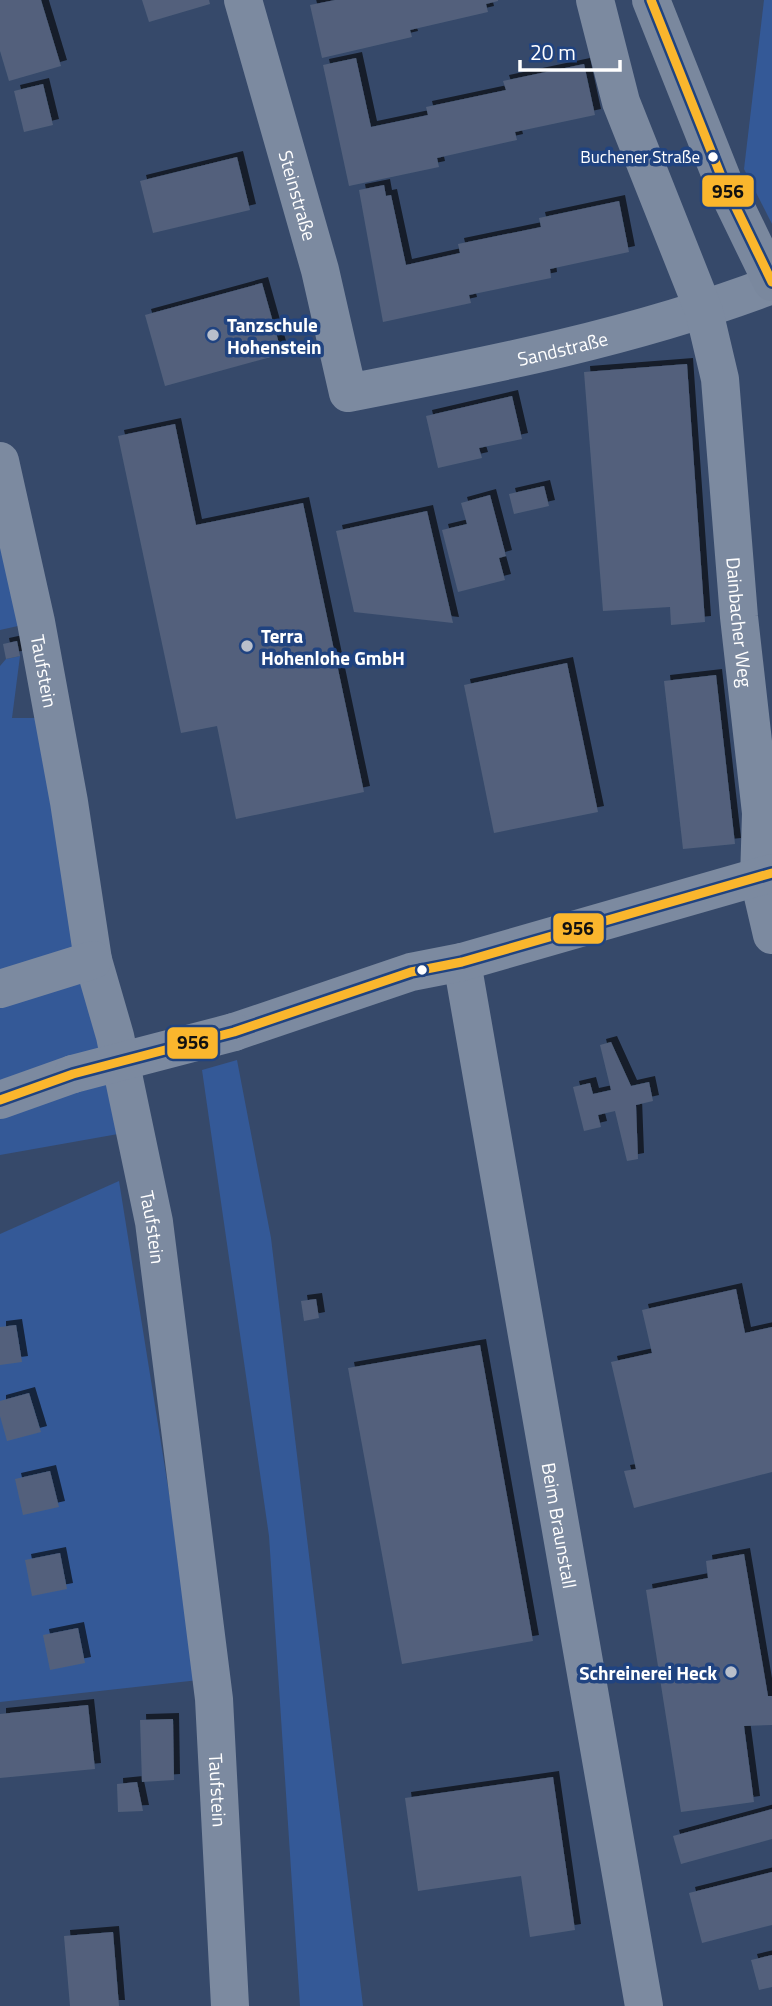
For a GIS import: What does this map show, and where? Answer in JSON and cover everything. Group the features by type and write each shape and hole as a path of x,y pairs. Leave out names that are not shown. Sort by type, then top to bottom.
{"main road":[{"path":"651,0 723,181 772,284"}],"street":[{"name":"Steinstraße","path":"243,0 320,270 348,393"},
{"path":"595,0 621,102 704,311"},
{"name":"Sandstraße","path":"348,393 536,357 704,311 772,284"},
{"name":"Dainbacher Weg","path":"704,311 720,379 739,617 772,935"},
{"name":"Taufstein","path":"0,461 39,636 69,802 93,960 115,1036 154,1222 214,1699 230,2006"},
{"path":"0,1100 73,1074 234,1032 411,972 462,962 765,876"},
{"path":"0,989 93,960"},
{"name":"Beim Braunstall","path":"462,962 644,2006"}],"shaded area":[{"path":"764,0 772,0 772,224 744,169"},
{"path":"0,461 36,622 0,630"},
{"path":"20,656 12,718 54,718 135,1131 0,1155 0,666 6,659"},
{"path":"237,1060 271,1238 363,2006 300,2006 269,1536 202,1070"},
{"path":"119,1181 199,1680 0,1702 0,1234"}],"building":[{"path":"0,0 41,0 61,66 9,81 0,51"},
{"path":"142,0 209,0 210,4 149,22"},
{"path":"335,0 498,1 486,4 488,12 410,30 412,37 322,58 310,5"},
{"path":"356,58 371,127 428,115 426,107 506,90 503,81 584,64 595,115 515,132 517,140 437,158 439,167 349,186 323,65"},
{"path":"43,84 53,125 24,132 14,91"},
{"path":"237,157 250,210 153,233 140,181"},
{"path":"384,185 386,196 391,195 406,265 460,253 458,244 541,227 539,218 619,201 629,252 550,269 551,278 469,295 471,303 383,322 359,190"},
{"name":"Tanzschule Hohenstein","path":"262,283 282,354 165,386 145,315"},
{"path":"687,364 705,622 671,625 670,607 603,611 584,372"},
{"path":"512,396 522,439 479,448 482,458 438,468 426,416"},
{"name":"Terra Hohenlohe GmbH","path":"175,424 196,525 303,503 364,792 236,819 217,726 181,733 118,436"},
{"path":"544,486 549,506 514,514 509,494"},
{"path":"490,495 506,556 499,558 505,580 458,592 442,530 467,524 461,503"},
{"path":"427,511 453,623 354,612 336,531"},
{"path":"17,641 20,656 6,659 3,644"},
{"path":"567,663 598,812 494,833 464,685"},
{"path":"716,675 735,844 683,849 664,681"},
{"path":"611,1042 631,1086 649,1082 653,1101 636,1105 638,1159 627,1161 615,1111 598,1115 601,1127 584,1131 573,1087 590,1083 593,1094 611,1090 600,1045"},
{"path":"736,1289 745,1333 772,1327 772,1472 634,1508 624,1471 636,1469 611,1362 652,1353 642,1310"},
{"path":"316,1299 319,1318 304,1321 301,1301"},
{"path":"16,1325 22,1362 0,1365 0,1327"},
{"path":"480,1345 533,1641 402,1664 348,1368"},
{"path":"29,1393 41,1432 7,1441 0,1416 0,1401"},
{"path":"50,1471 59,1507 23,1515 15,1479"},
{"path":"60,1553 67,1589 32,1596 25,1560"},
{"name":"Schreinerei Heck","path":"744,1554 768,1696 772,1696 772,1725 744,1726 754,1802 681,1812 646,1590 708,1578 706,1561"},
{"path":"78,1628 85,1663 50,1670 43,1635"},
{"path":"88,1705 95,1769 0,1778 0,1714"},
{"path":"173,1719 174,1780 142,1782 140,1720"},
{"path":"553,1777 575,1930 530,1937 521,1876 418,1891 405,1798"},
{"path":"137,1782 143,1811 118,1812 117,1784"},
{"path":"772,1809 772,1839 681,1864 673,1836"},
{"path":"772,1872 772,1925 702,1943 689,1893"},
{"path":"113,1932 119,2006 70,2006 64,1936"},
{"path":"772,1955 772,1987 759,1990 751,1960"}],"transit line":[{"name":"956","path":"651,0 723,181 772,282"},
{"name":"956","path":"0,1100 73,1074 234,1032 411,972 462,962 772,873"}],"place":[{"name":"Buchener Straße","path":"713,157"},
{"name":"Tanzschule Hohenstein","path":"213,335"},
{"name":"Terra Hohenlohe GmbH","path":"247,646"},
{"name":"Schreinerei Heck","path":"731,1672"}]}
